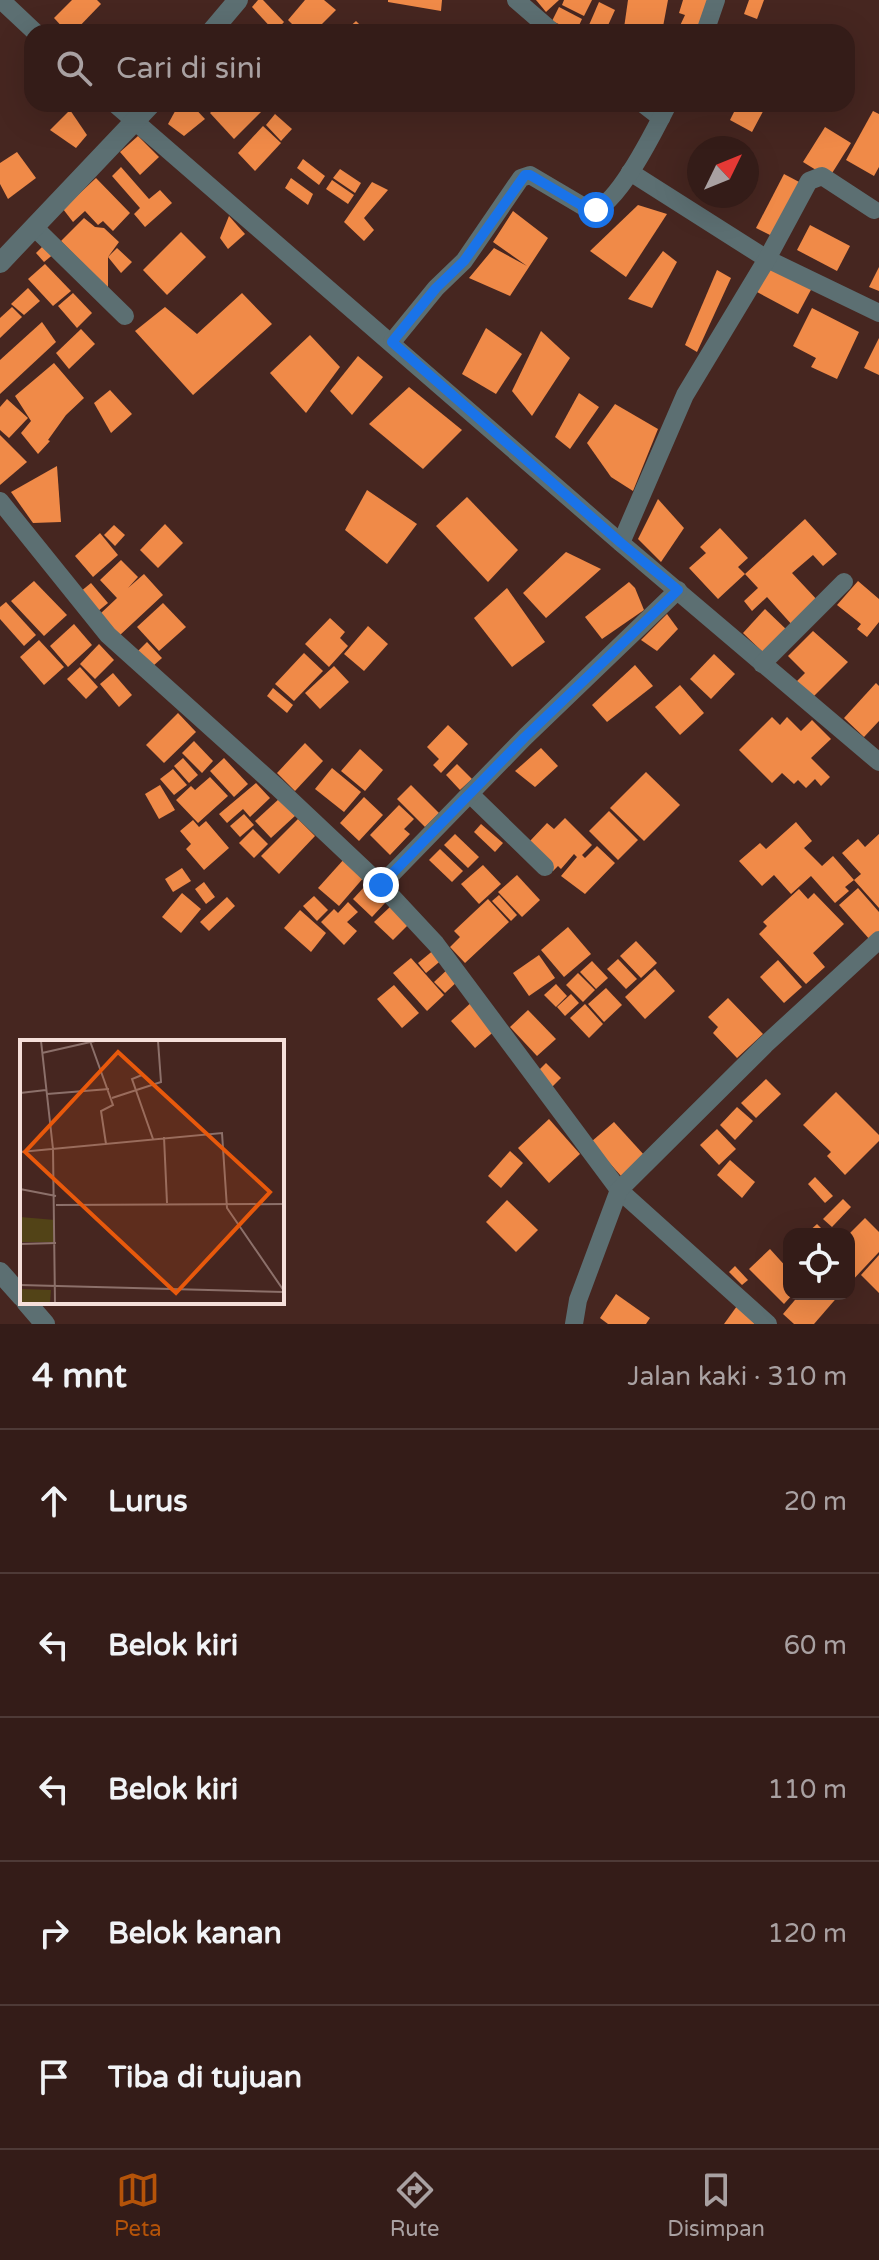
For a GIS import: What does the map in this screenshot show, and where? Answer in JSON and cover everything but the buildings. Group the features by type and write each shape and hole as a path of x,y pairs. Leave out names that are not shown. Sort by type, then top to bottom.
{"street":[{"path":"1,0 26,24"},
{"path":"218,24 238,0"},
{"path":"516,0 544,24"},
{"path":"708,24 716,0"},
{"path":"124,112 879,762"},
{"path":"0,263 145,112"},
{"path":"392,342 436,288 464,261 521,178 530,175 591,211 604,206 630,172 664,112"},
{"path":"630,172 767,259 879,313"},
{"path":"621,543 685,395 767,259 809,181 822,176 874,210"},
{"path":"34,227 125,316"},
{"path":"0,501 108,635 277,787 381,885 436,944 619,1190 768,1324"},
{"path":"762,664 844,582"},
{"path":"381,885 525,737 678,590"},
{"path":"470,794 545,867"},
{"path":"574,1324 578,1300 619,1190 765,1045 879,940"},
{"path":"0,1272 20,1295"},
{"path":"28,1304 45,1324"}],"route":[{"path":"381,885 525,737 678,590 392,342 436,288 464,261 525,175 591,211 596,210"}]}
